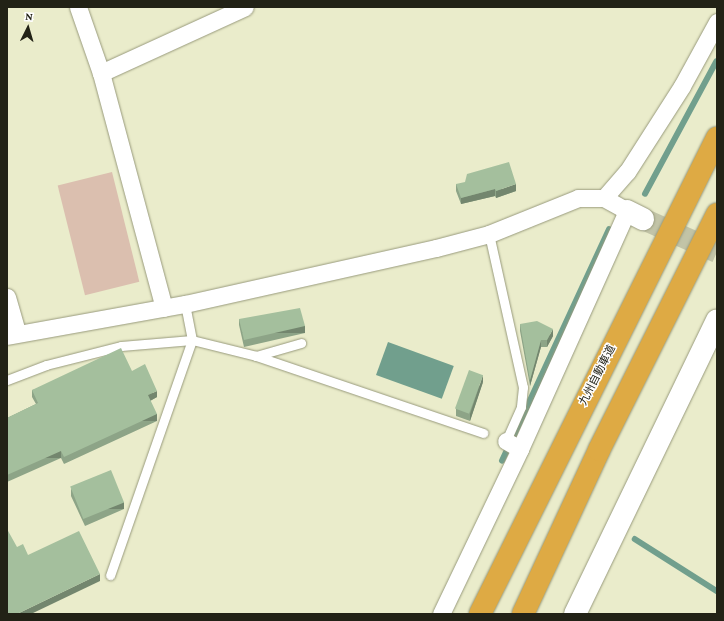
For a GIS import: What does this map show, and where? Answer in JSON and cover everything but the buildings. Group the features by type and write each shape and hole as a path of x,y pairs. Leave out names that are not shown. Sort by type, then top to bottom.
{"highway":[{"name":"九州自動車道","path":"480,614 717,138"},
{"path":"523,614 599,450 717,214"}],"street":[{"path":"78,7 101,72 164,308"},
{"path":"101,72 245,7"},
{"path":"604,198 627,172 682,86 717,22"},
{"path":"7,297 12,335 185,304 489,234 578,198 604,198 635,215 513,445 441,614"},
{"path":"575,614 717,320"}],"lane":[{"path":"489,234 523,387 521,407 513,445"},
{"path":"110,575 192,340 185,304"},
{"path":"7,380 46,365 121,346 192,340 256,356 483,433"},
{"path":"256,356 301,343"}],"shaded area":[{"path":"112,172 139,282 85,295 58,186"},
{"path":"388,342 454,366 442,399 376,375"}],"waterway":[{"path":"645,194 716,62"},
{"path":"502,461 609,229"},
{"path":"635,539 717,591"}],"tunnel":[{"path":"643,219 717,252"}]}
